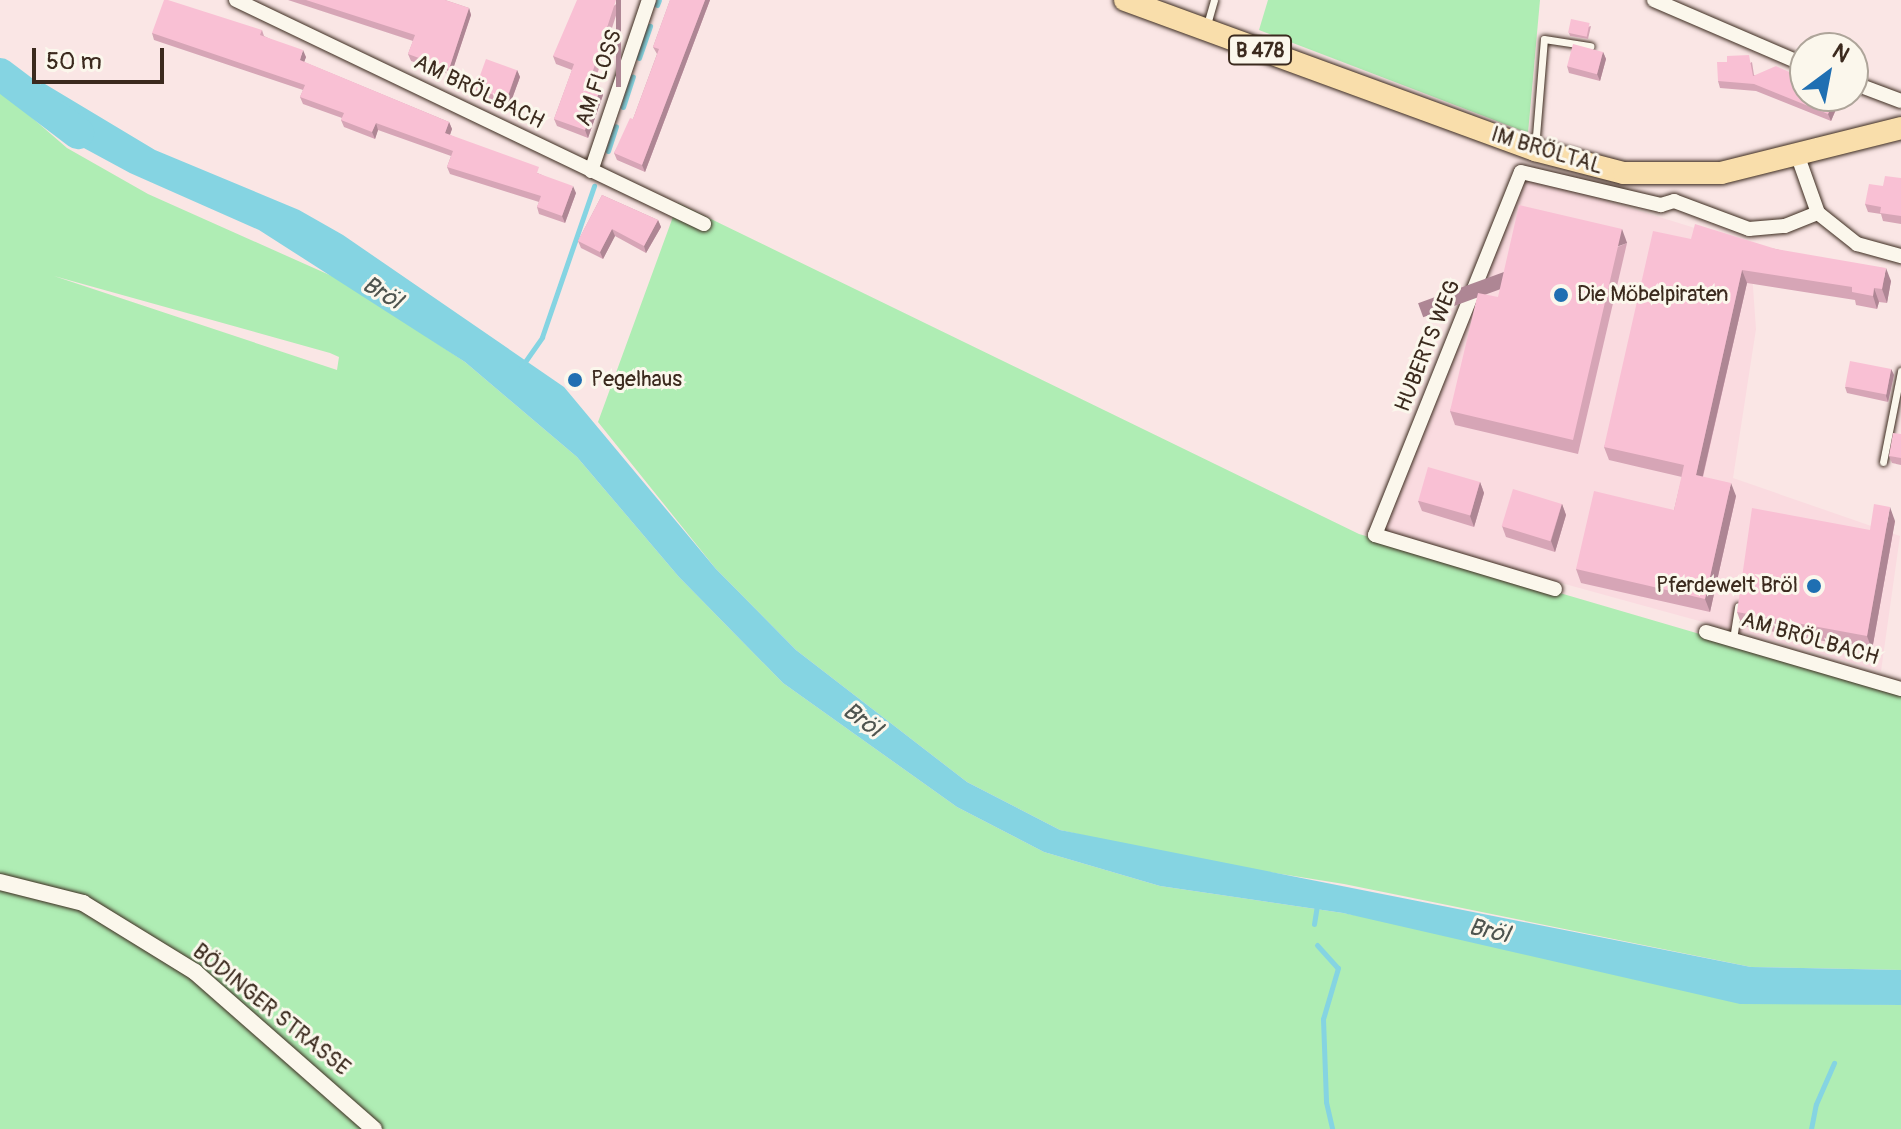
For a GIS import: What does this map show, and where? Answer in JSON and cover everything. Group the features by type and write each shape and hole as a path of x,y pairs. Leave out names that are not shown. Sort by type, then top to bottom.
{"main road":[{"name":"IM BRÖLTAL","path":"1125,0 1535,150 1624,173 1721,173 1901,128"}],"street":[{"name":"AM BRÖLBACH","path":"236,0 704,224"},
{"name":"AM FLOSS","path":"591,171 649,0"},
{"path":"1654,0 1789,58"},
{"path":"1869,89 1901,101"},
{"path":"1797,154 1818,213 1857,244 1901,256"},
{"name":"HUBERTS WEG","path":"1555,589 1375,535 1521,172 1661,205 1674,201 1749,229 1785,226 1818,213"},
{"name":"AM BRÖLBACH","path":"1706,632 1901,689"},
{"name":"BÖDINGER STRASSE","path":"0,882 83,903 195,972 374,1129"}],"lane":[{"path":"1205,30 1214,0"},
{"path":"1535,150 1544,39 1590,46"},
{"path":"1883,462 1901,371"},
{"path":"1733,639 1740,597"}],"shaded area":[{"path":"1523,175 1750,245 1756,329 1733,478 1900,536 1881,671 1380,533"}],"green space":[{"path":"1268,0 1540,0 1528,133 1259,30"},
{"path":"0,90 67,148 148,194 343,281 465,362 577,457 679,577 783,683 957,807 1044,852 1160,886 1343,913 1832,1003 1901,1005 1901,1129 0,1129","holes":["54,276 339,357 337,370"]},
{"path":"678,203 1359,534 1901,693 1901,970 1751,967 1344,884 1193,860 1060,830 967,782 796,650 716,569 598,422"}],"water":[{"path":"40,81 155,150 299,210 343,235 564,387 716,569 796,650 967,782 1060,830 1751,967 1901,970 1901,1005 1740,1004 1343,913 1160,886 1044,852 957,807 783,683 679,577 577,457 465,362 259,230 130,173 45,127"}],"building":[{"path":"164,0 262,30 260,35 303,50 300,60 449,122 445,133 539,167 537,173 573,186 562,216 537,207 541,196 447,167 453,151 376,123 372,132 341,120 344,113 300,97 305,85 152,33"},
{"path":"306,0 445,0 469,8 449,69 408,54 415,35"},
{"path":"577,0 616,0 589,83 601,87 585,130 554,119 574,64 553,56"},
{"path":"670,0 705,0 642,165 614,153 630,118 633,119 659,49 653,47"},
{"path":"1571,19 1590,23 1587,37 1568,33"},
{"path":"1573,44 1603,52 1597,74 1567,66"},
{"path":"1749,55 1753,76 1776,66 1789,72 1789,98 1754,84 1718,81 1717,62 1727,62 1727,56"},
{"path":"486,59 517,70 506,99 475,88"},
{"path":"1885,176 1901,178 1901,216 1880,213 1881,207 1865,204 1869,184 1883,186"},
{"path":"602,195 658,220 644,246 612,229 600,252 578,241"},
{"path":"1519,205 1622,229 1573,440 1450,411 1478,293 1498,297"},
{"path":"1695,224 1776,249 1886,268 1882,289 1874,288 1873,296 1852,292 1852,287 1742,270 1696,475 1731,483 1705,599 1576,569 1594,491 1674,510 1684,465 1604,447 1653,231 1691,239"},
{"path":"1850,361 1891,369 1886,395 1845,387"},
{"path":"1893,433 1901,434 1901,458 1889,456"},
{"path":"1428,467 1480,482 1470,516 1418,501"},
{"path":"1513,489 1562,504 1550,541 1502,526"},
{"name":"Pferdewelt Bröl","path":"1874,504 1890,507 1867,636 1737,612 1752,508 1870,530"}],"waterway":[{"path":"657,5 659,0"},
{"path":"639,58 650,26"},
{"name":"Bröl","path":"0,74 78,133"},
{"path":"623,107 633,77"},
{"path":"608,151 616,126"},
{"path":"522,366 542,337 594,186"},
{"path":"1314,924 1317,905"},
{"path":"1317,945 1338,968 1323,1019 1326,1102 1332,1129"},
{"path":"1811,1129 1816,1104 1834,1063"}],"place":[{"name":"Die Möbelpiraten","path":"1561,295"},
{"name":"Pegelhaus","path":"575,380"},
{"name":"Pferdewelt Bröl","path":"1814,586"}]}
